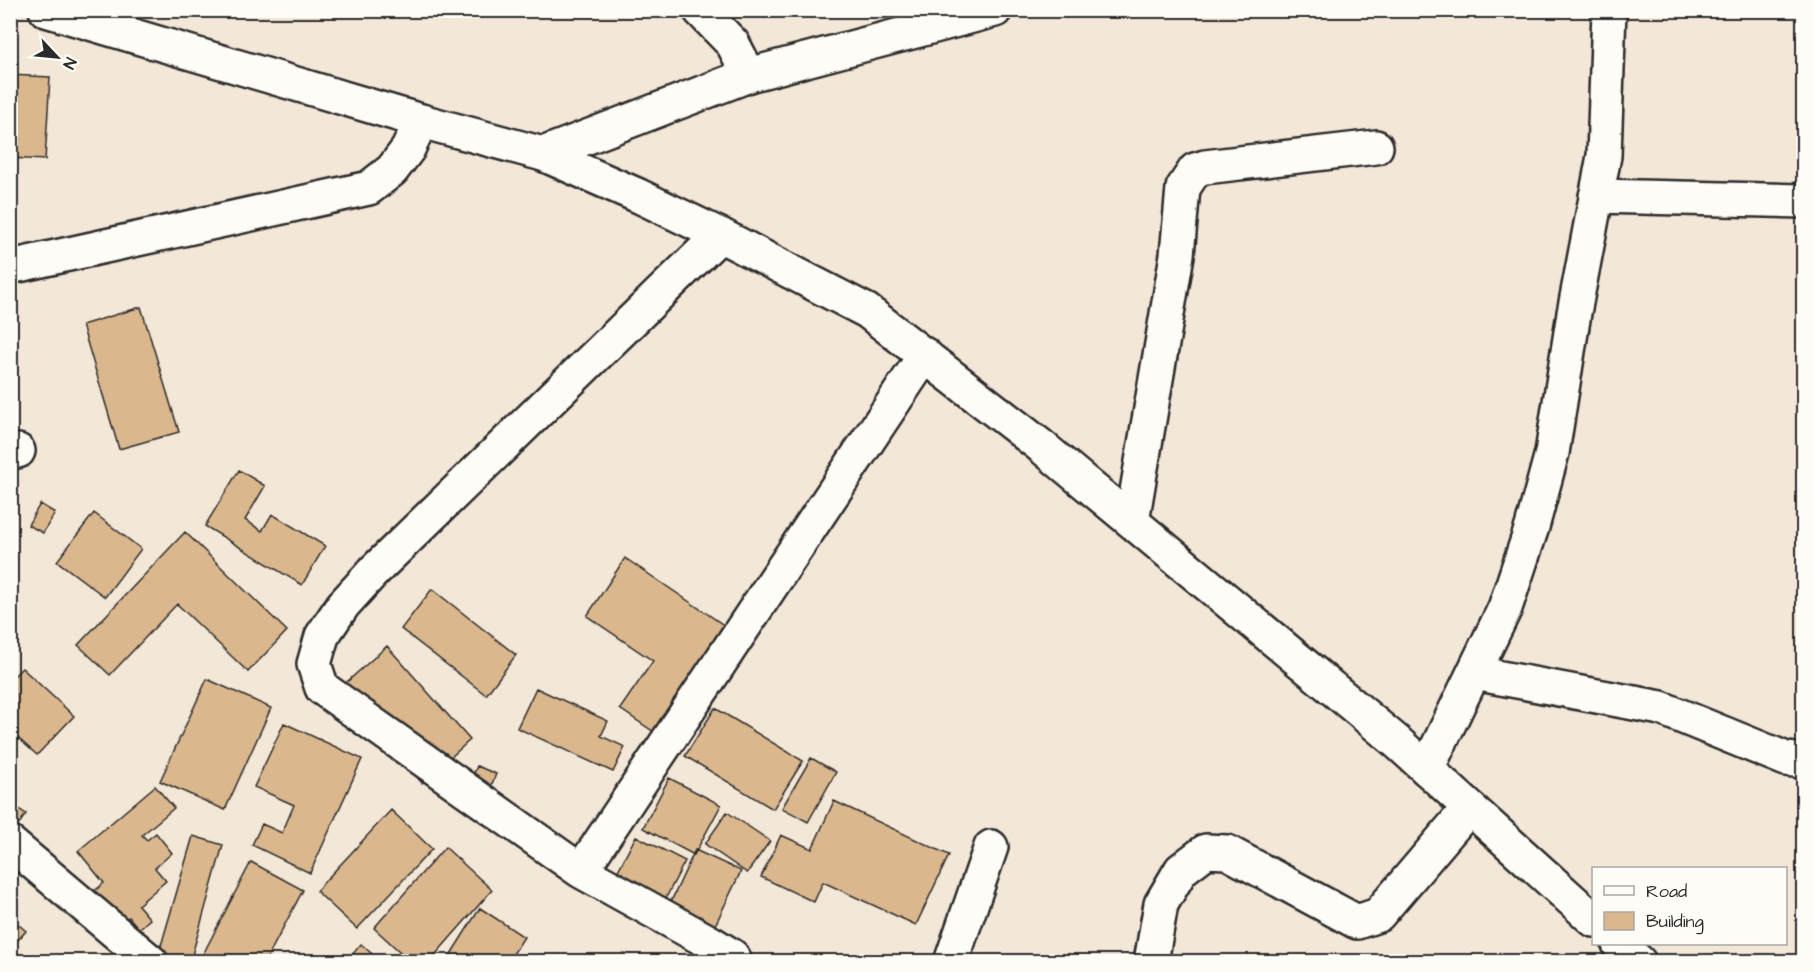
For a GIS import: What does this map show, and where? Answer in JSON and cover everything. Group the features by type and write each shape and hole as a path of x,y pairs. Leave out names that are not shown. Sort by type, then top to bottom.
{"street":[{"path":"46,10 421,121 543,154 720,235 867,311 1041,446 1397,742 1592,919"},
{"path":"700,10 733,44 749,75"},
{"path":"543,154 749,75 995,10"},
{"path":"1427,769 1505,608 1532,527 1552,453 1574,313 1604,156 1610,10"},
{"path":"10,267 369,188 392,170 408,149 421,121"},
{"path":"1132,521 1177,255 1183,188 1189,178 1196,170 1205,167 1376,147"},
{"path":"1596,196 1803,201"},
{"path":"720,235 374,571 343,605 322,636 314,664 322,688 581,871 732,956 735,962"},
{"path":"581,871 925,356"},
{"path":"1474,673 1661,708 1786,759 1803,761"},
{"path":"1151,962 1161,904 1181,870 1206,851 1227,852 1357,922 1378,915 1470,808"},
{"path":"12,847 150,962"},
{"path":"951,962 991,847"},
{"path":"1620,945 1639,962"}],"building":[{"path":"10,75 50,77 45,160 10,158"},
{"path":"10,75 50,77 45,160 10,158"},
{"path":"141,307 179,432 119,449 82,325"},
{"path":"239,470 265,486 245,520 262,531 272,514 325,546 302,585 205,526"},
{"path":"40,504 55,513 43,533 28,525"},
{"path":"94,513 141,549 105,597 57,561"},
{"path":"185,532 287,631 248,672 177,604 110,675 78,645"},
{"path":"625,558 728,628 657,734 620,709 653,661 587,616"},
{"path":"432,589 516,655 486,695 401,629"},
{"path":"387,646 470,740 422,783 339,689"},
{"path":"22,668 74,716 37,755 10,731 10,680"},
{"path":"207,679 271,708 225,810 160,781"},
{"path":"536,688 608,721 601,736 625,747 613,772 517,728"},
{"path":"715,708 803,761 773,809 685,756"},
{"path":"284,723 362,759 310,873 252,845 262,824 282,833 294,805 254,787"},
{"path":"811,758 836,772 808,822 782,808"},
{"path":"477,766 496,774 485,801 465,793"},
{"path":"669,778 721,805 694,855 643,828"},
{"path":"155,786 174,808 142,835 147,840 156,833 172,853 155,868 166,881 138,905 150,919 139,929 129,917 105,937 78,905 104,883 78,851"},
{"path":"834,801 949,855 916,925 823,882 814,902 761,877 781,835 812,849"},
{"path":"10,803 26,814 12,834 10,833"},
{"path":"391,810 432,849 357,929 316,891"},
{"path":"727,812 770,841 747,873 705,844"},
{"path":"193,836 223,845 190,962 176,962 158,956"},
{"path":"636,836 685,861 658,913 609,888"},
{"path":"445,847 492,890 429,962 411,962 374,928"},
{"path":"695,850 741,871 708,940 663,919"},
{"path":"251,862 303,890 265,962 199,962"},
{"path":"480,908 524,937 508,962 446,962"},
{"path":"10,917 26,931 10,949"},
{"path":"361,944 381,962 346,962"}]}
